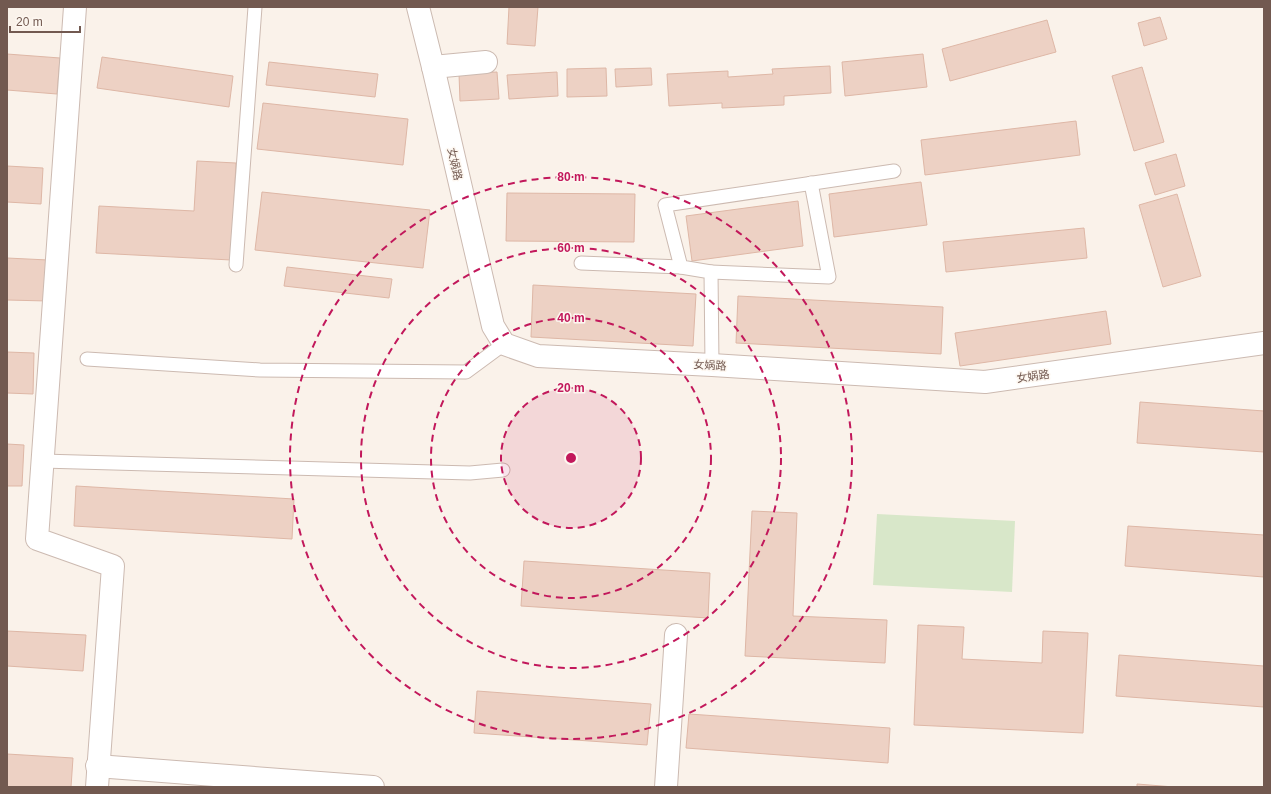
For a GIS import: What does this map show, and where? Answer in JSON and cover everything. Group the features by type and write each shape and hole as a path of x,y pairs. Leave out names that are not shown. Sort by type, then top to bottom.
{"street":[{"path":"75,7 37,539 113,566 97,777 373,787"},
{"name":"女娲路","path":"418,7 493,326 504,344 538,356 985,382 1264,343"},
{"path":"433,67 486,62"},
{"path":"666,787 676,635"}],"lane":[{"path":"236,265 255,7"},
{"path":"681,267 665,205 894,171"},
{"path":"581,263 681,267 711,272 829,277 811,183"},
{"path":"711,272 712,365"},
{"path":"87,360 260,370 466,372 504,344"},
{"path":"42,461 470,473 503,470"}],"green space":[{"path":"877,514 1015,521 1012,592 873,585"}],"building":[{"path":"509,7 538,7 535,46 507,44"},
{"path":"1160,17 1167,39 1144,46 1138,23"},
{"path":"1047,20 1056,52 950,81 942,49"},
{"path":"7,54 60,58 57,94 7,90"},
{"path":"923,54 927,87 845,96 842,62"},
{"path":"102,57 233,76 229,107 97,88"},
{"path":"269,62 378,74 375,97 266,85"},
{"path":"830,66 831,93 784,96 784,105 722,108 722,103 669,106 667,74 728,71 728,77 773,74 772,69"},
{"path":"1142,67 1164,142 1134,151 1112,76"},
{"path":"606,68 607,96 567,97 567,69"},
{"path":"651,68 652,85 616,87 615,69"},
{"path":"497,72 499,99 460,101 459,74"},
{"path":"557,72 558,96 509,99 507,75"},
{"path":"263,103 408,119 403,165 257,149"},
{"path":"1076,121 1080,155 925,175 921,140"},
{"path":"1176,154 1185,186 1155,195 1145,163"},
{"path":"197,161 236,163 231,260 96,253 99,206 194,211"},
{"path":"7,166 43,168 41,204 7,202"},
{"path":"921,182 927,225 834,237 829,194"},
{"path":"262,192 430,210 423,268 255,250"},
{"path":"507,193 635,194 634,242 506,241"},
{"path":"1177,194 1201,276 1163,287 1139,205"},
{"path":"798,201 803,246 692,261 686,216"},
{"path":"1084,228 1087,258 946,272 943,242"},
{"path":"7,258 48,260 47,301 7,300"},
{"path":"287,267 392,279 389,298 284,286"},
{"path":"533,285 696,294 693,346 531,337"},
{"path":"738,296 943,307 941,354 736,343"},
{"path":"1106,311 1111,344 960,366 955,333"},
{"path":"7,352 34,353 33,394 7,393"},
{"path":"1140,402 1264,411 1264,452 1137,443"},
{"path":"7,444 24,445 22,486 7,486"},
{"path":"76,486 294,499 292,539 74,526"},
{"path":"752,511 797,513 793,616 887,620 885,663 745,656"},
{"path":"1128,526 1264,535 1264,577 1125,566"},
{"path":"524,561 710,573 708,618 521,606"},
{"path":"918,625 964,627 962,659 1042,663 1043,631 1088,633 1083,733 914,725"},
{"path":"7,631 86,635 83,671 7,666"},
{"path":"1119,655 1264,666 1264,707 1116,696"},
{"path":"477,691 651,704 647,745 474,733"},
{"path":"689,714 890,728 888,763 686,748"},
{"path":"7,754 73,758 71,787 7,787"},
{"path":"1137,784 1174,787 1137,787"}]}
